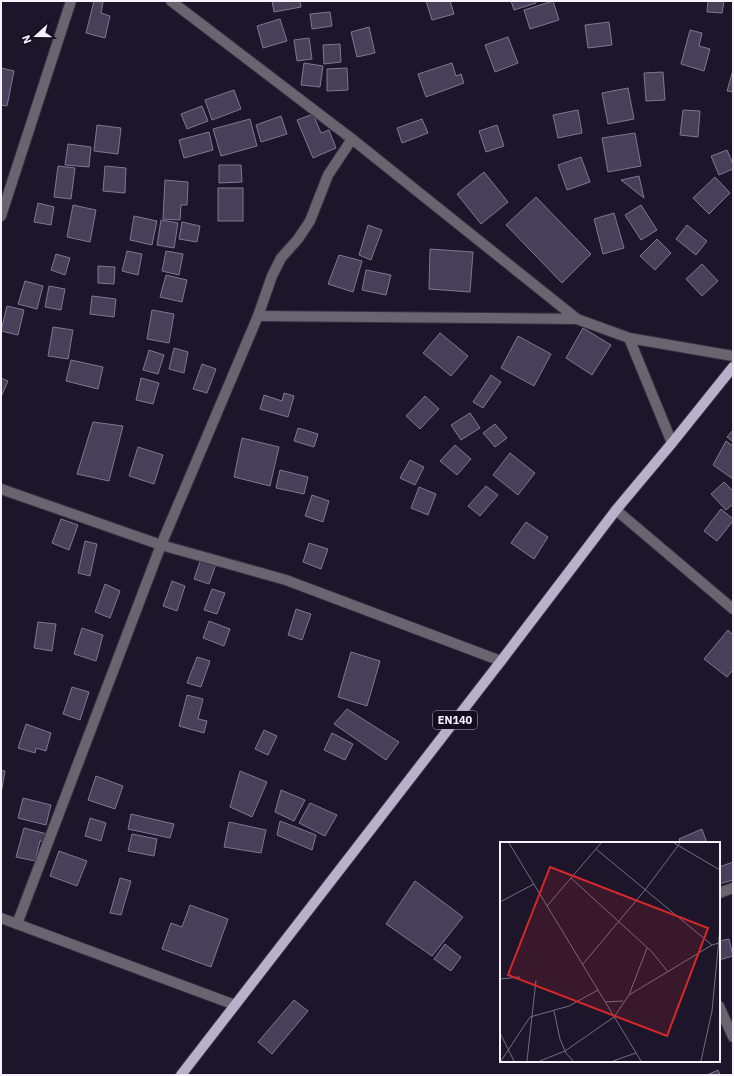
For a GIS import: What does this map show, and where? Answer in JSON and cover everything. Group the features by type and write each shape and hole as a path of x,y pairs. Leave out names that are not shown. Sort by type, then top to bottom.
{"main road":[{"name":"EN140","path":"181,1075 616,510 733,368"}],"street":[{"path":"1,216 71,1"},
{"path":"171,1 352,139 577,319 629,338 733,356"},
{"path":"17,924 161,545 258,316 272,276 281,258 310,221 328,175 352,139"},
{"path":"258,316 577,319"},
{"path":"629,338 672,443"},
{"path":"1,490 161,545 286,580 501,661"},
{"path":"616,510 733,609"},
{"path":"720,893 733,888"},
{"path":"1,918 235,1005"},
{"path":"720,1008 733,1037"}],"building":[{"path":"94,1 103,2 101,13 110,16 105,38 86,33"},
{"path":"272,1 300,1 301,7 274,12"},
{"path":"426,1 450,1 454,14 432,20"},
{"path":"511,1 536,1 536,3 514,10"},
{"path":"553,1 559,20 530,29 524,10"},
{"path":"708,1 724,1 722,13 707,12"},
{"path":"330,12 332,26 312,29 310,14"},
{"path":"280,19 287,41 263,48 257,26"},
{"path":"609,22 612,45 588,48 585,25"},
{"path":"369,27 375,53 357,57 351,32"},
{"path":"690,30 702,33 699,46 710,49 704,71 681,64"},
{"path":"508,37 518,63 495,72 485,45"},
{"path":"309,38 312,59 297,61 294,40"},
{"path":"340,44 341,62 324,64 323,45"},
{"path":"304,63 323,66 320,87 301,85"},
{"path":"452,63 456,76 461,74 464,83 426,97 418,74"},
{"path":"1,68 14,71 7,106 1,105"},
{"path":"347,68 348,90 327,91 327,69"},
{"path":"733,70 733,92 727,91"},
{"path":"663,72 665,100 646,101 644,73"},
{"path":"628,88 634,119 608,124 602,93"},
{"path":"234,90 241,109 212,120 205,100"},
{"path":"202,106 208,121 187,129 181,114"},
{"path":"578,110 582,133 558,138 553,115"},
{"path":"683,110 700,111 698,137 680,135"},
{"path":"313,114 321,133 329,130 336,148 313,158 297,120"},
{"path":"281,116 287,134 261,142 256,125"},
{"path":"250,119 257,146 221,156 213,129"},
{"path":"422,119 428,133 402,143 397,128"},
{"path":"97,125 121,128 118,154 94,151"},
{"path":"497,125 504,146 486,152 479,131"},
{"path":"209,132 213,150 184,158 179,140"},
{"path":"635,133 641,166 608,172 602,138"},
{"path":"68,144 91,147 89,167 65,165"},
{"path":"727,150 733,164 733,169 719,175 711,156"},
{"path":"581,157 590,182 567,190 558,165"},
{"path":"219,165 241,165 242,182 219,183"},
{"path":"58,166 75,168 71,199 54,197"},
{"path":"105,166 126,168 125,193 103,191"},
{"path":"484,172 508,202 481,224 457,194"},
{"path":"639,176 644,198 621,180"},
{"path":"715,177 730,193 709,214 693,198"},
{"path":"165,180 188,182 187,205 181,205 180,220 163,219"},
{"path":"218,188 243,188 243,221 218,221"},
{"path":"536,197 591,254 562,283 506,225"},
{"path":"38,203 54,207 51,225 34,222"},
{"path":"73,205 96,210 90,242 67,237"},
{"path":"641,205 657,230 641,240 625,215"},
{"path":"614,213 624,248 603,254 594,219"},
{"path":"134,216 157,221 152,245 130,240"},
{"path":"161,220 178,223 174,248 157,245"},
{"path":"182,222 200,226 197,242 179,239"},
{"path":"368,225 382,230 371,260 359,255"},
{"path":"687,225 707,241 696,255 676,239"},
{"path":"657,239 671,253 655,270 640,256"},
{"path":"430,249 473,252 470,292 429,289"},
{"path":"127,251 142,254 138,275 122,271"},
{"path":"166,251 183,254 179,275 162,271"},
{"path":"56,254 70,258 65,275 51,270"},
{"path":"339,255 362,261 353,292 328,284"},
{"path":"702,264 718,281 702,296 686,279"},
{"path":"98,266 115,267 114,284 98,283"},
{"path":"366,270 391,275 386,295 362,290"},
{"path":"166,275 187,280 182,302 160,297"},
{"path":"25,281 43,286 37,309 18,304"},
{"path":"49,286 65,289 61,310 45,307"},
{"path":"92,296 116,299 114,317 90,314"},
{"path":"7,306 24,310 18,335 1,331"},
{"path":"152,310 174,314 169,343 147,339"},
{"path":"53,327 73,330 68,359 48,356"},
{"path":"583,328 611,345 592,375 566,358"},
{"path":"440,333 468,356 451,376 423,353"},
{"path":"518,336 551,354 534,386 501,368"},
{"path":"174,348 188,352 184,373 169,369"},
{"path":"149,350 164,355 158,374 143,370"},
{"path":"71,360 103,367 98,389 66,381"},
{"path":"202,364 216,369 207,393 193,389"},
{"path":"491,375 501,382 483,408 473,402"},
{"path":"1,378 8,381 1,397"},
{"path":"141,378 159,383 153,404 136,400"},
{"path":"284,393 294,396 288,417 260,409 264,395 282,401"},
{"path":"425,396 439,409 420,429 406,416"},
{"path":"470,413 480,428 461,440 451,425"},
{"path":"93,422 123,426 109,481 77,474"},
{"path":"495,424 507,438 495,447 483,433"},
{"path":"298,428 318,434 314,447 294,441"},
{"path":"733,430 733,442 727,437"},
{"path":"242,438 279,447 270,486 234,477"},
{"path":"726,441 733,446 733,479 713,465"},
{"path":"455,445 471,459 457,475 440,461"},
{"path":"138,447 163,455 154,484 129,476"},
{"path":"510,453 535,473 518,495 493,475"},
{"path":"410,460 424,467 415,485 400,478"},
{"path":"280,470 308,477 304,494 276,488"},
{"path":"724,482 733,491 733,504 726,510 711,494"},
{"path":"486,486 498,495 480,516 468,506"},
{"path":"419,487 436,494 428,515 411,508"},
{"path":"312,495 329,501 323,522 305,516"},
{"path":"721,509 733,519 733,521 717,541 704,531"},
{"path":"61,519 78,525 69,550 52,543"},
{"path":"526,522 548,537 534,559 511,543"},
{"path":"85,541 97,544 90,576 78,573"},
{"path":"309,543 328,549 321,569 303,562"},
{"path":"202,556 217,561 209,584 194,579"},
{"path":"172,581 185,586 177,611 163,606"},
{"path":"105,584 120,591 110,618 95,612"},
{"path":"212,589 225,593 217,614 204,610"},
{"path":"296,609 311,614 302,640 288,635"},
{"path":"209,621 230,629 224,646 203,638"},
{"path":"38,622 56,624 52,651 34,648"},
{"path":"82,628 103,635 96,661 74,654"},
{"path":"728,630 733,635 733,670 727,677 704,659"},
{"path":"351,652 380,661 367,706 338,697"},
{"path":"197,657 210,661 201,687 187,683"},
{"path":"72,687 89,692 80,720 63,714"},
{"path":"187,695 203,699 198,719 207,721 204,733 179,726"},
{"path":"347,709 399,742 386,760 334,724"},
{"path":"26,724 51,733 46,751 36,748 35,753 18,748"},
{"path":"264,730 277,736 268,755 255,749"},
{"path":"332,733 353,744 345,760 324,750"},
{"path":"1,770 5,771 1,794"},
{"path":"240,771 267,782 252,817 230,807"},
{"path":"96,776 123,786 115,809 88,800"},
{"path":"281,790 305,800 294,821 275,812"},
{"path":"23,798 51,805 46,825 18,818"},
{"path":"310,803 337,815 325,836 299,823"},
{"path":"131,814 174,824 170,838 128,829"},
{"path":"90,818 106,823 101,841 85,836"},
{"path":"280,821 316,835 312,850 277,835"},
{"path":"229,822 266,830 261,853 224,847"},
{"path":"24,828 47,834 45,842 40,841 35,861 16,857"},
{"path":"702,829 707,842 680,842 679,839"},
{"path":"132,834 157,839 154,856 128,851"},
{"path":"59,851 87,861 77,886 50,876"},
{"path":"733,862 733,880 720,884 720,867"},
{"path":"120,878 131,881 121,915 110,913"},
{"path":"415,881 463,917 432,956 386,924"},
{"path":"190,905 228,919 211,967 162,949 171,923 182,927"},
{"path":"729,939 733,956 720,960 720,941"},
{"path":"445,944 461,957 451,971 434,959"},
{"path":"294,1000 308,1011 272,1054 258,1042"},
{"path":"718,1070 720,1075 707,1075"}]}
